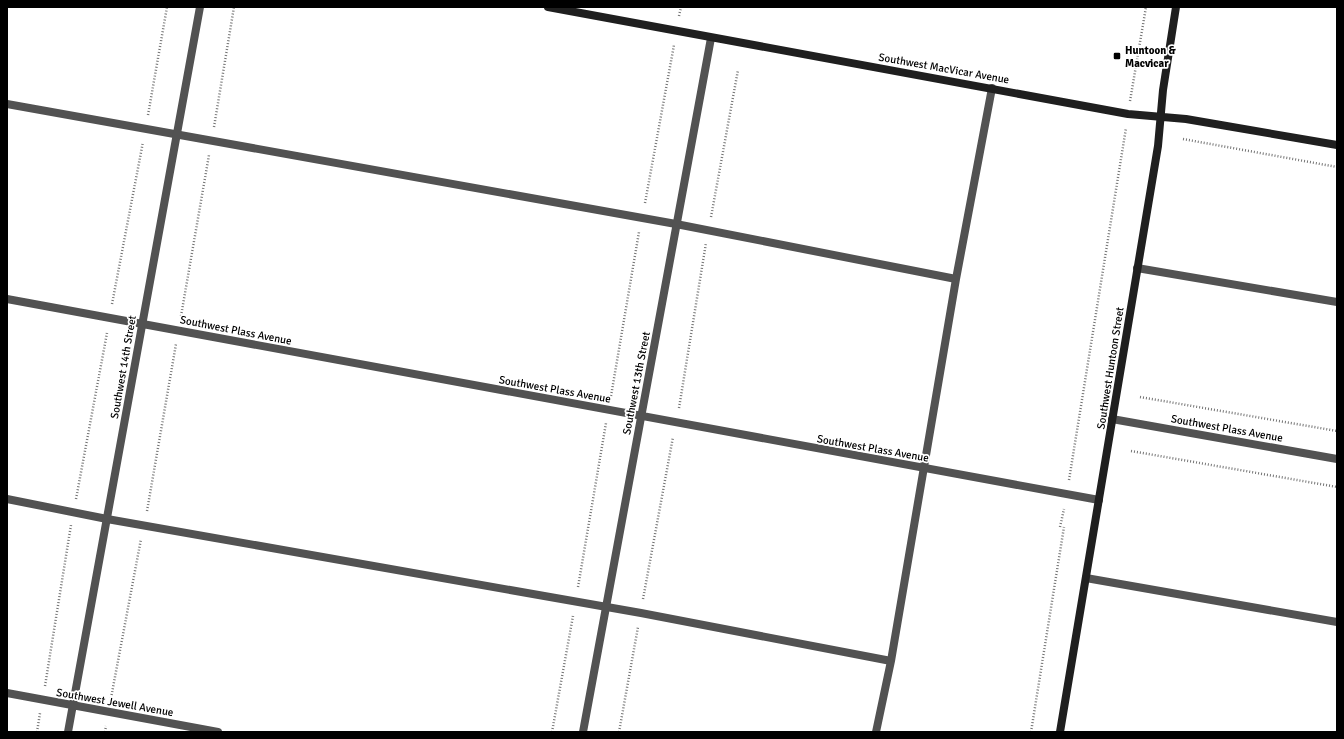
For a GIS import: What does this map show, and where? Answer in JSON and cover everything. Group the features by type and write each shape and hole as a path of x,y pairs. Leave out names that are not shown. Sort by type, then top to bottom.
{"street":[{"name":"Southwest 14th Street","path":"68,732 200,7"},
{"name":"Southwest MacVicar Avenue","path":"548,7 1128,114 1186,119 1337,145"},
{"name":"Southwest Huntoon Street","path":"1060,732 1158,146 1162,90 1176,7"},
{"name":"Southwest 13th Street","path":"583,732 711,38"},
{"path":"876,732 891,661 956,279 988,116 992,88"},
{"path":"7,104 211,142 676,224 956,279"},
{"path":"1138,268 1337,302"},
{"name":"Southwest Plass Avenue","path":"7,299 1099,500"},
{"name":"Southwest Plass Avenue","path":"1112,419 1337,459"},
{"path":"7,499 144,526 641,613 891,661"},
{"path":"1086,578 1337,622"},
{"name":"Southwest Jewell Avenue","path":"7,693 218,732"}],"path":[{"path":"37,732 74,513 167,7"},
{"path":"105,732 114,674 144,526 234,7"},
{"path":"552,732 576,602 642,218 681,7"},
{"path":"1060,527 1146,7"},
{"path":"619,732 676,423 708,230 738,70"},
{"path":"1183,139 1337,167"},
{"path":"1140,397 1337,431"},
{"path":"1131,451 1337,487"},
{"path":"1031,732 1064,527"}],"place":[{"name":"Huntoon & Macvicar","path":"1117,56"}]}
